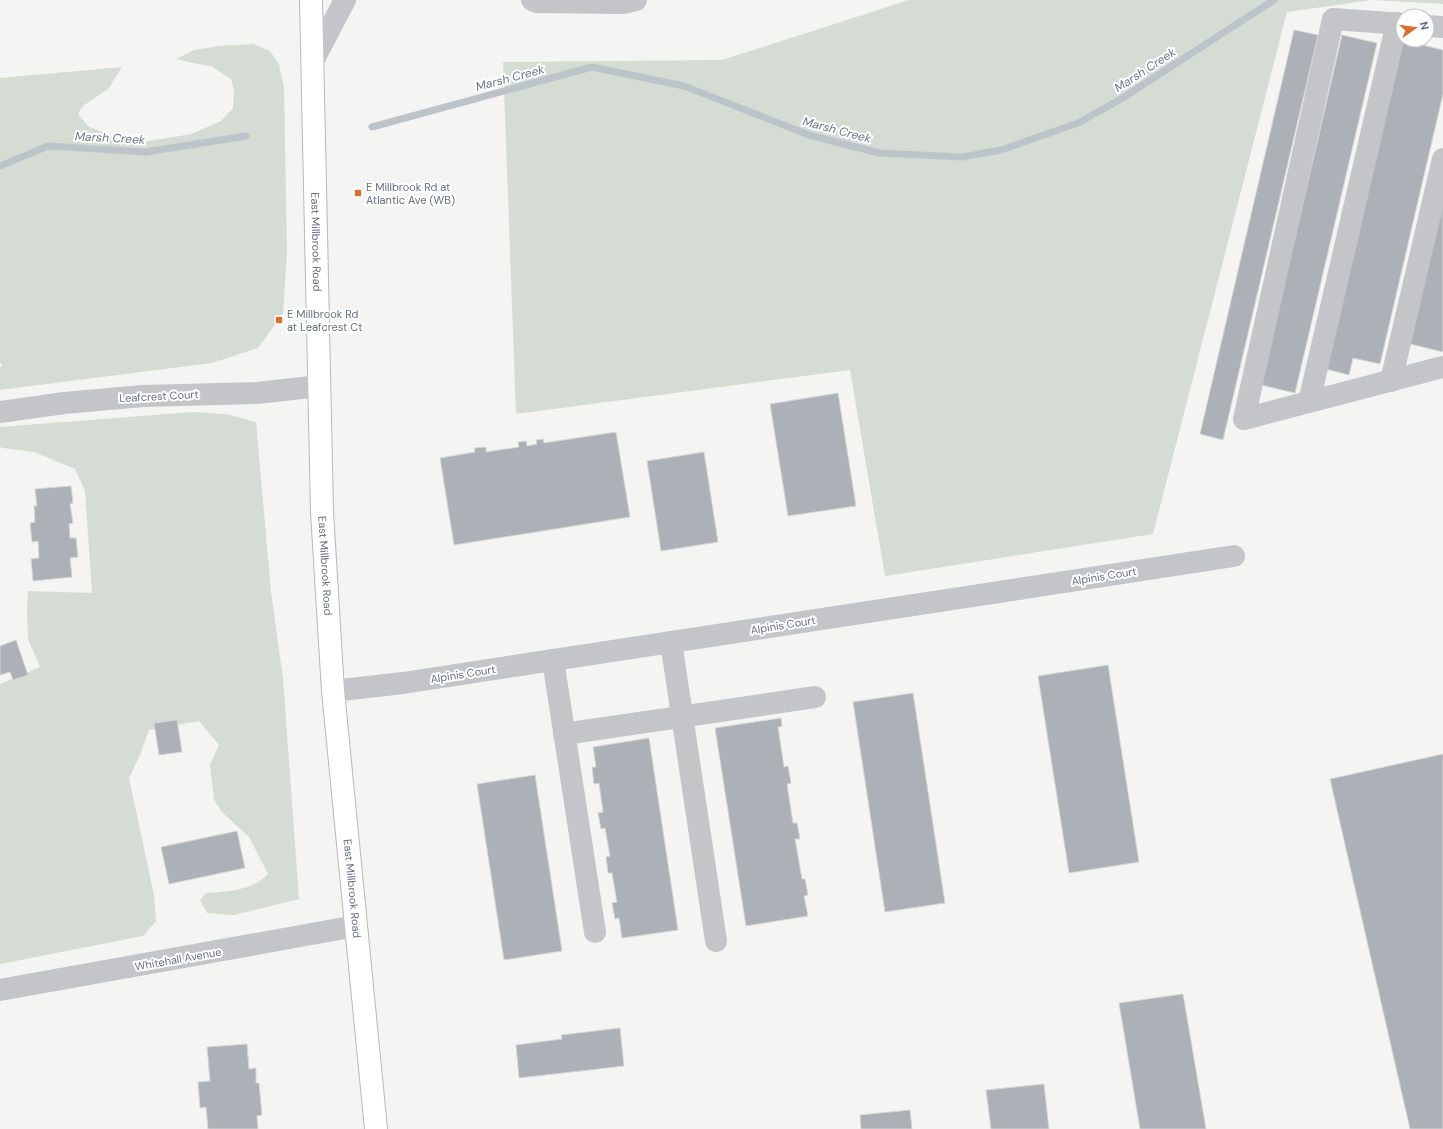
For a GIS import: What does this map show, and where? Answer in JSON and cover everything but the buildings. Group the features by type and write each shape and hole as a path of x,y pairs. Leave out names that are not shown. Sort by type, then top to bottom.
{"main road":[{"name":"East Millbrook Road","path":"311,0 322,512 332,690 376,1129"}],"street":[{"path":"312,63 345,0"},
{"path":"532,0 537,2 623,3 636,0"},
{"path":"1395,24 1333,19 1244,419 1443,367"},
{"path":"1309,402 1395,45"},
{"path":"1390,381 1443,159"},
{"name":"Leafcrest Court","path":"0,412 64,402 143,396 257,392 319,386"},
{"name":"Alpinis Court","path":"332,690 403,683 1234,556"},
{"path":"671,642 716,941"},
{"path":"553,660 595,932"},
{"path":"564,734 815,697"},
{"name":"Whitehall Avenue","path":"0,990 356,926"}],"shaded area":[{"path":"909,0 1372,0 1287,12 1153,534 885,576 850,370 516,414 503,62 722,60"},
{"path":"1372,0 1443,0 1443,4"},
{"path":"253,44 270,51 279,64 284,87 287,253 283,314 258,348 212,363 0,390 0,368 2,364 0,363 0,78 122,67 109,88 83,106 78,114 88,126 130,144 191,134 221,121 233,108 234,91 231,79 211,66 176,59 194,50 219,46"},
{"path":"192,412 226,414 256,422 271,592 283,678 299,899 234,915 207,913 200,900 206,893 231,891 247,887 255,884 268,874 249,837 222,812 214,800 210,765 219,745 199,721 149,730 140,755 129,778 154,895 156,921 143,936 0,964 0,684 40,667 28,639 28,591 92,593 85,491 75,469 34,452 0,447 0,427"}],"waterway":[{"name":"Marsh Creek","path":"372,127 592,67 684,86 809,135 879,153 962,157 1001,150 1078,123 1121,99 1274,0"},
{"name":"Marsh Creek","path":"0,166 48,146 146,152 246,136"}],"place":[{"name":"E Millbrook Rd at Atlantic Ave (WB)","path":"358,193"},
{"name":"E Millbrook Rd at Leafcrest Ct","path":"279,320"}]}
